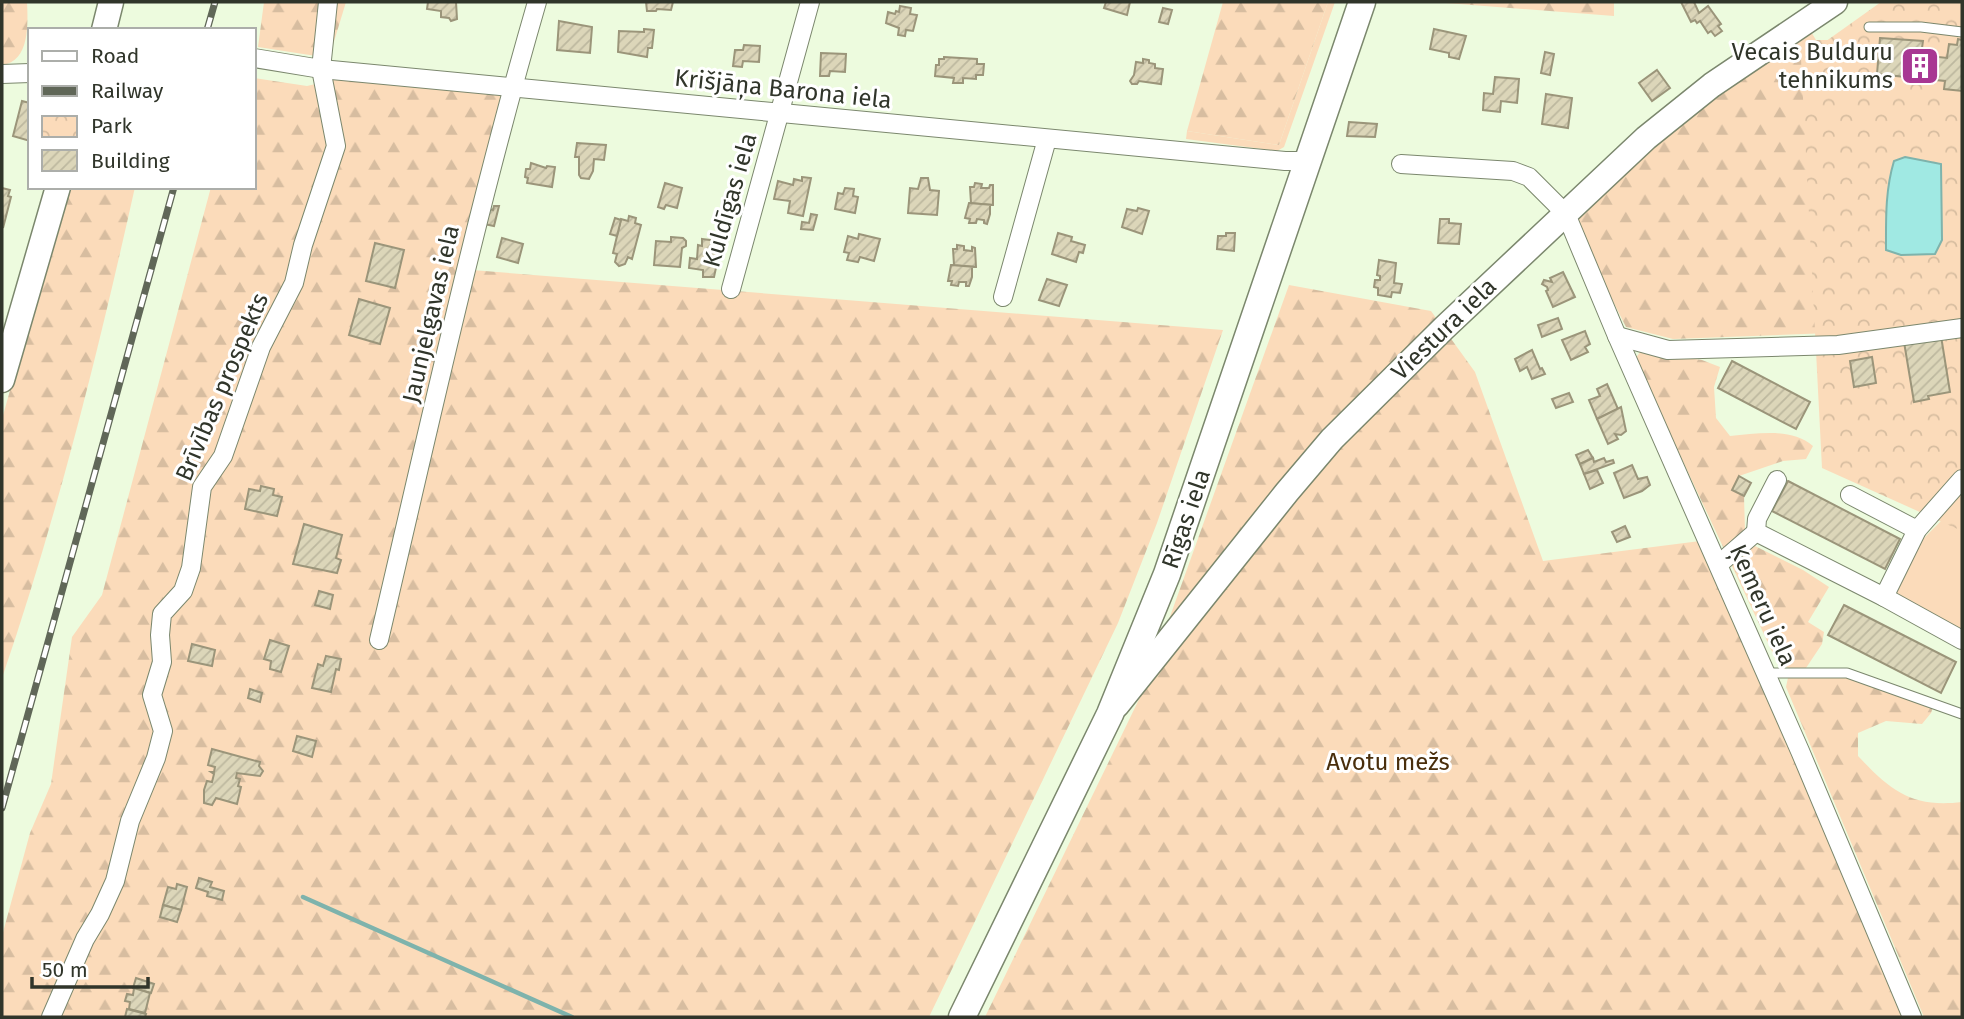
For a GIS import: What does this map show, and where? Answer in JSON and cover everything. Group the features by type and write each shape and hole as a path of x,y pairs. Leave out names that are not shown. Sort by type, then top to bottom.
{"main road":[{"name":"Rīgas iela","path":"962,1017 1110,714 1167,574 1362,2"}],"street":[{"path":"104,28 111,2"},
{"name":"Brīvības prospekts","path":"51,1017 85,939 115,881 130,821 156,758 163,731 152,695 162,662 162,614 183,591 191,568 202,487 227,446 261,347 294,283 303,245 336,146 321,69 328,2"},
{"name":"Jaunjelgavas iela","path":"379,640 463,281 512,88 537,2"},
{"name":"Kuldīgas iela","path":"731,289 810,2"},
{"name":"Viestura iela","path":"1110,714 1332,439 1444,328 1646,138 1712,85 1835,2"},
{"name":"Krišjāņa Barona iela","path":"256,58 321,69 512,88 1307,161"},
{"path":"2,74 28,73"},
{"path":"1003,297 1047,139"},
{"path":"1401,164 1513,171 1529,177 1566,214"},
{"path":"2,380 57,189"},
{"name":"Ķemeru iela","path":"1566,214 1912,1017"},
{"path":"1617,337 1668,350 1838,345 1962,328"},
{"path":"1884,597 1917,530 1962,479"},
{"path":"1719,564 1756,533 1757,519 1777,480"},
{"path":"1850,495 1917,530"},
{"path":"1756,533 1884,597 1962,640"}],"lane":[{"path":"1869,27 1921,27 1962,32"},
{"path":"1766,673 1847,673 1962,714"}],"green space":[{"path":"2,2 27,2 27,20 25,40 18,57 2,65"},
{"path":"264,2 346,2 329,58 258,47"},
{"path":"1223,2 1328,2 1279,145 1187,131"},
{"path":"1328,2 1335,2 1284,147 1277,151 1186,139 1187,131 1279,145"},
{"path":"1433,2 1614,2 1614,16"},
{"path":"1881,2 1962,2 1962,531 1822,468 1801,59"},
{"path":"1810,30 1816,40 1858,40 1830,333 1673,339 1626,327 1571,218 1718,93"},
{"path":"321,69 502,94 459,269 1223,330 1157,523 1118,623 929,1017 2,1017 2,936 30,833 51,784 72,637 102,595 210,189 256,189 256,78 307,86 324,82"},
{"path":"66,189 135,189 75,434 41,557 2,678 2,419"},
{"name":"Avotu mežs","path":"1289,285 1431,311 1475,372 1543,561 1708,540 1912,1017 985,1017 1144,689"},
{"path":"1641,351 1702,360 1720,367 1714,387 1716,418 1730,436 1784,434 1795,436 1813,446 1806,459 1783,461 1739,476 1732,490 1744,496 1745,531 1755,546 1803,570 1829,587 1808,622 1824,632 1822,644 1806,668 1788,668 1776,660 1635,359"},
{"path":"1942,520 1962,531 1962,634 1892,596 1920,542"},
{"path":"1789,673 1847,673 1934,704 1922,724 1886,721 1858,733 1858,756 1881,779 1904,794 1929,802 1962,802 1962,1017 1924,1017 1786,687"}],"water":[{"path":"1905,157 1941,164 1942,240 1935,254 1901,255 1886,250 1891,172 1894,161"}],"building":[{"path":"428,2 456,2 457,19 451,21 441,17 441,11 427,9"},
{"path":"646,2 673,2 671,10 647,11"},
{"path":"1106,2 1130,2 1127,15 1104,8"},
{"path":"1681,2 1694,2 1699,13 1708,6 1721,24 1718,26 1722,31 1715,36 1711,31 1708,33 1700,21 1691,22"},
{"path":"900,6 911,8 910,14 917,15 913,31 906,30 905,36 898,35 899,28 886,23 888,12 899,12"},
{"path":"1163,8 1172,10 1168,24 1159,22"},
{"path":"559,21 592,27 590,53 557,50"},
{"path":"644,29 654,30 652,48 648,48 647,57 618,52 619,31 644,32"},
{"path":"1434,29 1466,36 1459,59 1449,57 1449,53 1430,49"},
{"name":"Vecais Bulduru tehnikums","path":"1880,38 1923,41 1921,55 1947,58 1949,44 1957,45 1958,39 1962,40 1962,91 1944,89 1945,81 1877,74"},
{"path":"744,45 760,46 759,62 743,61 742,67 733,66 735,50 743,50"},
{"path":"1545,52 1554,54 1550,75 1541,73"},
{"path":"821,53 846,54 845,72 830,71 829,76 820,76"},
{"path":"939,59 977,59 977,64 984,64 983,75 976,75 976,79 963,78 963,83 953,83 954,78 935,76 936,65 939,65"},
{"path":"1143,59 1155,64 1155,68 1163,69 1161,84 1139,81 1132,84 1130,81 1136,62 1143,63"},
{"path":"1657,70 1670,88 1652,101 1639,83"},
{"path":"1495,77 1519,79 1517,103 1501,101 1500,112 1483,110 1484,93 1493,94"},
{"path":"1546,94 1572,98 1568,128 1542,124"},
{"path":"22,101 28,102 28,140 13,136"},
{"path":"1349,122 1377,124 1375,137 1347,136"},
{"path":"577,143 606,145 604,160 594,159 589,179 579,175 579,157 575,157"},
{"path":"531,163 546,168 555,167 552,187 527,183 526,169 530,169"},
{"path":"802,177 811,178 803,216 788,213 790,201 774,199 778,181 793,185 794,179 802,181"},
{"path":"921,178 928,178 930,190 939,191 937,215 908,213 910,188 918,189"},
{"path":"665,183 682,188 677,208 666,205 664,209 658,207"},
{"path":"975,183 982,184 981,188 993,185 993,205 969,203 970,187 974,187"},
{"path":"2,188 10,190 8,196 11,197 3,228"},
{"path":"845,188 854,189 853,196 858,197 855,213 835,209 838,193 843,194"},
{"path":"969,203 993,205 990,205 987,224 984,220 977,219 976,223 969,223 970,219 965,218"},
{"path":"494,206 499,206 494,226 484,224 488,209 493,210"},
{"path":"1138,208 1149,211 1142,234 1122,227 1127,209 1137,211"},
{"path":"811,214 817,215 813,230 801,229 802,222 809,223"},
{"path":"629,216 636,218 635,223 641,225 632,259 628,257 625,264 619,266 615,262 617,254 613,253 621,219 628,221"},
{"path":"615,218 621,220 617,236 610,234"},
{"path":"1440,219 1461,224 1459,244 1438,243"},
{"path":"1058,233 1085,245 1076,262 1052,254"},
{"path":"1226,233 1235,233 1234,251 1217,249 1218,236 1226,236"},
{"path":"859,234 880,239 874,261 860,257 858,262 847,260 849,253 844,252 848,236 858,239"},
{"path":"671,237 683,238 686,241 686,246 682,248 680,267 654,265 656,241 671,242"},
{"path":"502,238 523,244 518,263 497,257"},
{"path":"702,239 718,241 718,252 722,259 717,263 714,277 703,277 703,270 689,268 690,258 697,259 698,245 702,246"},
{"path":"375,243 404,250 395,288 366,281"},
{"path":"957,245 964,246 964,250 972,251 972,247 975,248 976,267 951,265 954,265 953,249 957,249"},
{"path":"1379,260 1396,263 1394,283 1402,284 1400,293 1392,292 1391,297 1378,295 1378,288 1374,287 1375,280 1380,280 1377,275"},
{"path":"951,265 976,267 972,267 969,286 966,286 966,282 959,282 958,286 951,285 952,281 948,281"},
{"path":"1563,272 1575,297 1553,307 1546,291 1547,287 1542,284 1544,280 1552,282 1550,278"},
{"path":"1047,279 1067,285 1059,306 1039,300"},
{"path":"359,299 390,308 380,344 349,335"},
{"path":"1558,318 1562,329 1542,337 1538,325"},
{"path":"1585,331 1590,344 1585,347 1588,352 1571,360 1562,340"},
{"path":"1941,336 1950,392 1914,402 1904,342"},
{"path":"1532,350 1545,374 1532,379 1527,367 1520,371 1515,359"},
{"path":"1872,357 1876,383 1854,387 1850,361"},
{"path":"1732,361 1810,402 1796,429 1718,388"},
{"path":"1607,384 1618,409 1597,419 1589,400 1600,396 1597,389"},
{"path":"1569,393 1573,402 1556,408 1552,399"},
{"path":"1621,407 1626,431 1621,435 1615,434 1618,439 1608,444 1597,419"},
{"path":"1588,450 1593,458 1580,464 1576,455"},
{"path":"1593,458 1594,462 1604,458 1606,462 1613,460 1614,463 1584,474 1580,464"},
{"path":"1632,465 1638,479 1647,477 1650,485 1624,498 1614,473"},
{"path":"1597,470 1603,483 1590,489 1584,474"},
{"path":"1739,476 1751,483 1744,496 1732,490"},
{"path":"1788,481 1900,539 1885,569 1772,511"},
{"path":"261,486 274,489 273,495 282,497 277,516 245,509 249,489 260,491"},
{"path":"304,524 342,535 336,558 341,560 337,573 293,564"},
{"path":"1625,526 1630,537 1617,542 1612,532"},
{"path":"319,591 333,595 330,609 315,605"},
{"path":"1844,605 1956,662 1941,693 1828,635"},
{"path":"270,640 289,646 281,672 270,669 271,661 264,659"},
{"path":"192,644 215,650 212,666 188,661"},
{"path":"326,656 341,659 331,692 312,688 318,664 323,666"},
{"path":"250,689 262,693 260,702 248,698"},
{"path":"297,736 316,741 312,757 293,751"},
{"path":"212,749 260,762 259,766 263,771 260,776 237,773 236,778 240,779 238,786 241,787 237,804 216,798 212,805 204,803 207,781 212,782 214,774 211,772 214,772 215,767 208,765"},
{"path":"199,878 212,882 210,887 224,891 222,900 207,896 208,892 196,888"},
{"path":"177,884 187,887 181,910 163,905 168,887 176,889"},
{"path":"163,905 181,910 177,922 160,917"},
{"path":"136,978 154,984 151,993 133,988"},
{"path":"134,988 150,993 145,1013 129,1009 130,1002 125,1001 127,994 133,995"},
{"path":"127,1009 146,1014 145,1017 125,1017"}],"waterway":[{"path":"303,897 572,1017"}],"railway":[{"path":"208,28 215,2"},
{"path":"2,808 173,189"}],"place":[{"name":"Vecais Bulduru tehnikums","path":"1920,66"}]}
